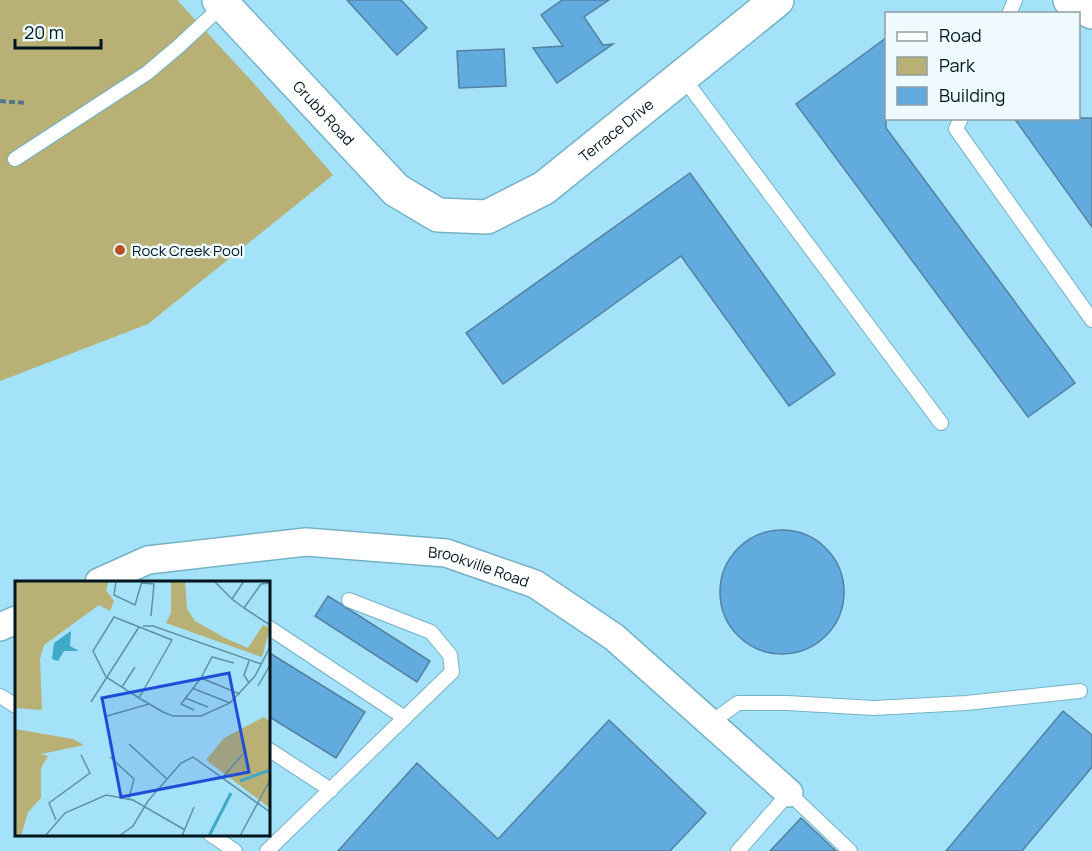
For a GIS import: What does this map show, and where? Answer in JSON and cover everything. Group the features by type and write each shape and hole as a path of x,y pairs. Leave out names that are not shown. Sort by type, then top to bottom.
{"street":[{"name":"Terrace Drive","path":"438,215 487,217 544,188 777,0"},
{"path":"1070,0 1092,12"},
{"name":"Grubb Road","path":"221,2 396,190 438,215"},
{"name":"Brookville Road","path":"101,581 148,560 306,542 446,553 535,584 614,637 789,793"},
{"path":"0,627 15,620"}],"lane":[{"path":"15,159 147,73 179,46 221,2"},
{"path":"682,76 941,423"},
{"path":"960,120 956,129 1092,320"},
{"path":"267,851 452,672 450,655 431,632 349,600"},
{"path":"270,628 405,718"},
{"path":"710,723 738,703 787,703 874,708 966,703 1080,691"},
{"path":"0,696 15,705"},
{"path":"270,750 331,790"},
{"path":"738,851 789,793 850,851"},
{"path":"213,836 235,851"}],"path":[{"path":"0,101 26,103"}],"green space":[{"name":"Rock Creek Pool","path":"0,0 177,0 258,88 333,175 148,324 0,381"}],"building":[{"path":"347,0 401,0 427,28 397,55"},
{"path":"562,0 609,0 584,17 603,45 613,44 557,83 533,48 563,46 541,15"},
{"path":"885,39 886,128 1075,383 1028,417 796,104"},
{"path":"504,49 506,86 459,88 457,51"},
{"path":"1092,118 1092,227 1015,120"},
{"path":"690,173 835,374 789,406 681,256 503,384 466,333"},
{"path":"782,530 806,535 826,548 839,568 844,592 839,616 826,636 806,649 782,654 758,649 738,636 725,616 720,592 725,568 738,548 758,535"},
{"path":"328,596 430,661 417,682 315,616"},
{"path":"270,653 365,712 336,758 270,717"},
{"path":"1063,711 1092,735 1092,767 1022,851 946,851"},
{"path":"609,720 706,813 670,851 338,851 417,763 498,839"},
{"path":"801,818 836,851 770,851"}],"place":[{"name":"Rock Creek Pool","path":"120,250"}]}
